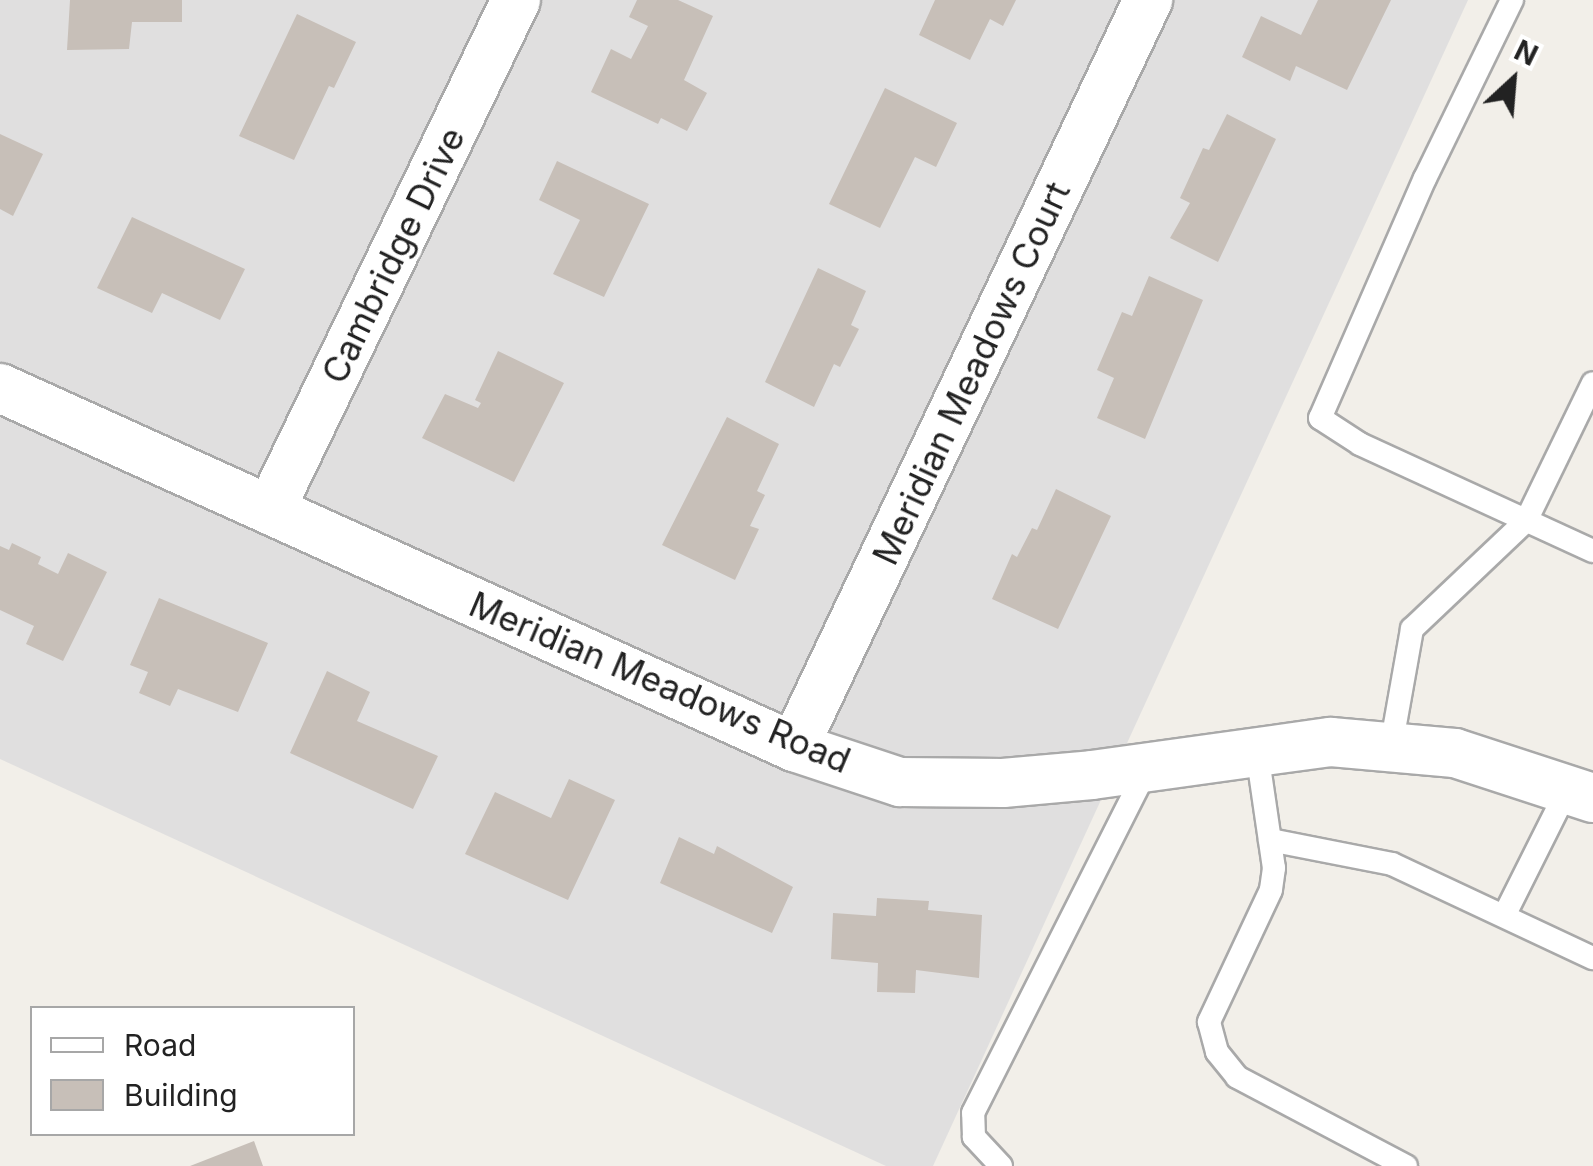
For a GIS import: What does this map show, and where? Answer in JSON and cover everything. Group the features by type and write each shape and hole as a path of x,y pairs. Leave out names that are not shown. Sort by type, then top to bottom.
{"street":[{"name":"Cambridge Drive","path":"270,510 516,0"},
{"name":"Meridian Meadows Court","path":"794,747 1148,0"},
{"name":"Meridian Meadows Road","path":"0,388 794,747 900,782 1003,783 1332,742 1455,753 1581,793"}],"lane":[{"path":"1512,0 1425,178 1320,418 1360,444 1593,551"},
{"path":"1391,748 1412,629 1526,520 1593,383"},
{"path":"1257,752 1270,840 1271,890 1210,1022 1217,1052 1237,1076 1406,1166"},
{"path":"1001,1166 974,1136 973,1112 1148,767"},
{"path":"1504,916 1581,793"},
{"path":"1270,840 1392,864 1593,958"}],"shaded area":[{"path":"0,0 1468,0 933,1166 886,1166 0,759"}],"building":[{"path":"70,0 182,0 182,22 132,22 129,49 67,50"},
{"path":"637,0 678,0 713,16 684,80 707,93 687,131 661,118 658,124 591,92 611,49 631,59 648,26 629,17"},
{"path":"935,0 1016,0 1003,26 990,19 970,60 919,35"},
{"path":"1318,0 1391,0 1347,90 1296,66 1290,81 1242,57 1261,16 1301,35"},
{"path":"297,14 356,42 334,88 329,86 294,160 239,136"},
{"path":"885,88 957,123 936,167 915,157 880,228 829,204"},
{"path":"1227,114 1276,139 1218,262 1170,238 1190,203 1180,198 1203,148 1209,150"},
{"path":"0,134 43,154 13,216 0,209"},
{"path":"557,161 649,204 604,297 553,274 580,220 539,200"},
{"path":"132,217 245,269 220,320 162,293 152,313 97,288"},
{"path":"818,268 866,291 851,325 859,329 840,367 834,364 814,407 765,382"},
{"path":"1149,276 1203,300 1145,439 1097,418 1114,378 1097,370 1122,312 1132,316"},
{"path":"498,351 564,383 514,482 422,438 445,394 478,408 481,403 475,400"},
{"path":"727,417 779,444 757,491 765,495 750,526 759,529 735,580 662,545"},
{"path":"1056,489 1111,516 1058,629 992,599 1012,554 1017,557 1032,528 1037,530"},
{"path":"12,543 41,557 38,564 58,574 68,553 107,572 63,661 26,644 34,626 0,610 0,546 9,550"},
{"path":"159,598 268,643 238,712 178,689 170,706 139,693 148,672 130,665"},
{"path":"327,671 370,692 357,721 438,756 413,809 290,753"},
{"path":"569,779 615,800 568,900 465,854 495,792 551,818"},
{"path":"679,837 714,854 717,846 793,887 772,933 660,883"},
{"path":"877,898 929,901 928,910 982,915 979,978 916,970 915,993 877,992 878,963 831,959 833,913 876,916"},
{"path":"254,1141 263,1166 190,1166"}]}
